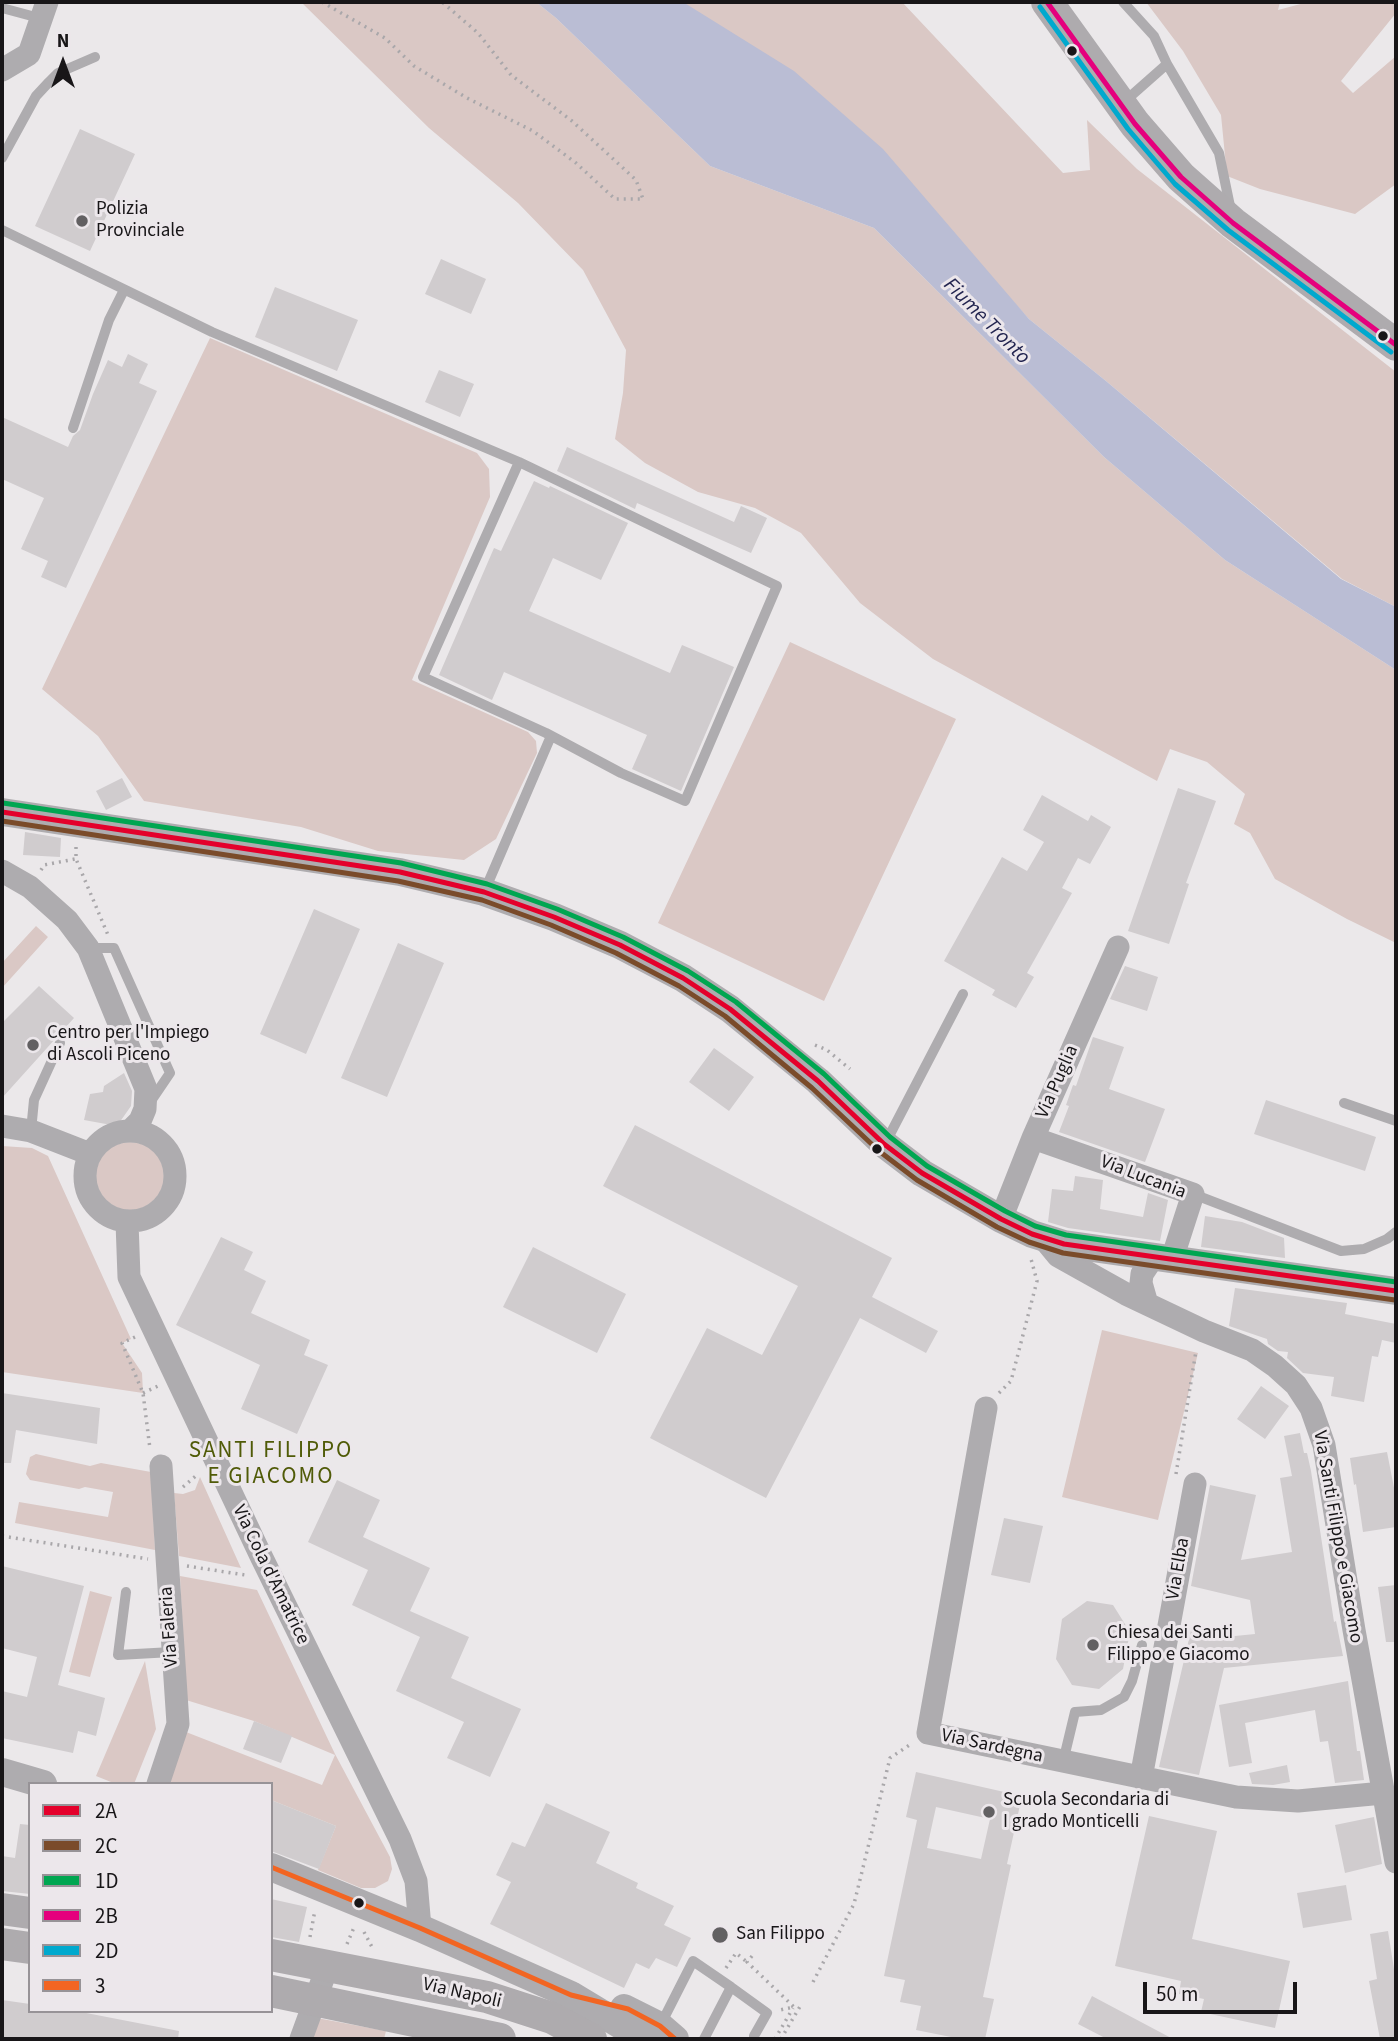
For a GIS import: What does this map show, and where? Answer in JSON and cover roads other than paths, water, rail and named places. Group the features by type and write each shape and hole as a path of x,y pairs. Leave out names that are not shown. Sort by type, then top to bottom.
{"main road":[{"path":"1047,2 1121,105 1181,177 1233,223 1396,345"},
{"path":"2,1909 28,1913"},
{"path":"2,1944 28,1948"},
{"name":"Via Napoli","path":"273,1955 337,1957 487,1997 552,2018 591,2039"},
{"name":"Via Napoli","path":"273,1991 500,2039"}],"street":[{"path":"8,61 29,54 45,10"},
{"path":"2,812 400,872 484,892 609,940 683,978 730,1009 808,1073 884,1144 922,1174 1001,1219 1037,1248 1064,1244 1396,1291"},
{"path":"2,871 30,887 67,920 88,948 146,1088 145,1109 140,1121 130,1130"},
{"name":"Via Puglia","path":"1001,1219 1033,1138 1118,947"},
{"path":"2,1126 31,1130 90,1154"},
{"path":"130,1130 155,1138 165,1147 172,1158 175,1184 163,1208 153,1216 127,1222 103,1213 87,1192 84,1179 90,1154 100,1141 114,1133 130,1130"},
{"name":"Via Lucania","path":"1033,1138 1194,1194 1163,1258"},
{"name":"Via Cola d'Amatrice","path":"127,1222 129,1278 214,1459 400,1839 416,1881 420,1927"},
{"name":"Via Santi Filippo e Giacomo","path":"1037,1248 1059,1256 1147,1304 1252,1350 1296,1385 1311,1408 1324,1445 1396,1862"},
{"path":"1147,1304 1140,1283 1142,1274 1163,1258"},
{"name":"Via Sardegna","path":"986,1408 928,1734 1236,1797 1298,1801 1383,1794"},
{"name":"Via Faleria","path":"159,1782 177,1724 161,1477"},
{"name":"Via Elba","path":"1141,1779 1195,1484"},
{"path":"3,1776 33,1782"},
{"path":"273,1868 420,1927 571,1995 628,2009 660,2035"},
{"path":"301,2039 337,1957"},
{"path":"487,1997 499,1981 497,1963"}],"lane":[{"path":"1123,2 1154,36 1167,64 1219,153 1233,223"},
{"path":"2,8 45,10"},
{"path":"2,158 36,96 58,73 95,57"},
{"path":"1121,105 1167,64"},
{"path":"2,230 212,332 519,462 777,586 685,801 423,677 519,462"},
{"path":"73,428 109,320 124,290"},
{"path":"484,892 551,736"},
{"path":"88,948 114,948 170,1073 145,1109"},
{"path":"884,1144 963,994"},
{"path":"31,1130 34,1101 60,1043"},
{"path":"1343,1102 1396,1121"},
{"path":"1194,1194 1341,1251 1364,1248 1387,1239 1396,1232"},
{"path":"126,1592 118,1655 172,1652"},
{"path":"1063,1762 1075,1712 1101,1710 1125,1697 1142,1645"},
{"path":"660,2035 693,1961 767,2013 754,2036"},
{"path":"704,2039 731,1987"}],"water":[{"name":"Fiume Tronto","path":"536,2 683,2 794,71 883,149 1029,319 1341,579 1396,607 1396,670 1225,560 1104,457 874,228 710,166"}],"place":[{"name":"Polizia Provinciale","path":"82,221"},
{"name":"Centro per l'Impiego di Ascoli Piceno","path":"33,1045"},
{"name":"Chiesa dei Santi Filippo e Giacomo","path":"1093,1645"},
{"name":"Scuola Secondaria di I grado Monticelli","path":"989,1812"},
{"name":"San Filippo","path":"720,1935"}],"district":[{"name":"SANTI FILIPPO E GIACOMO","path":"271,1465"}]}
